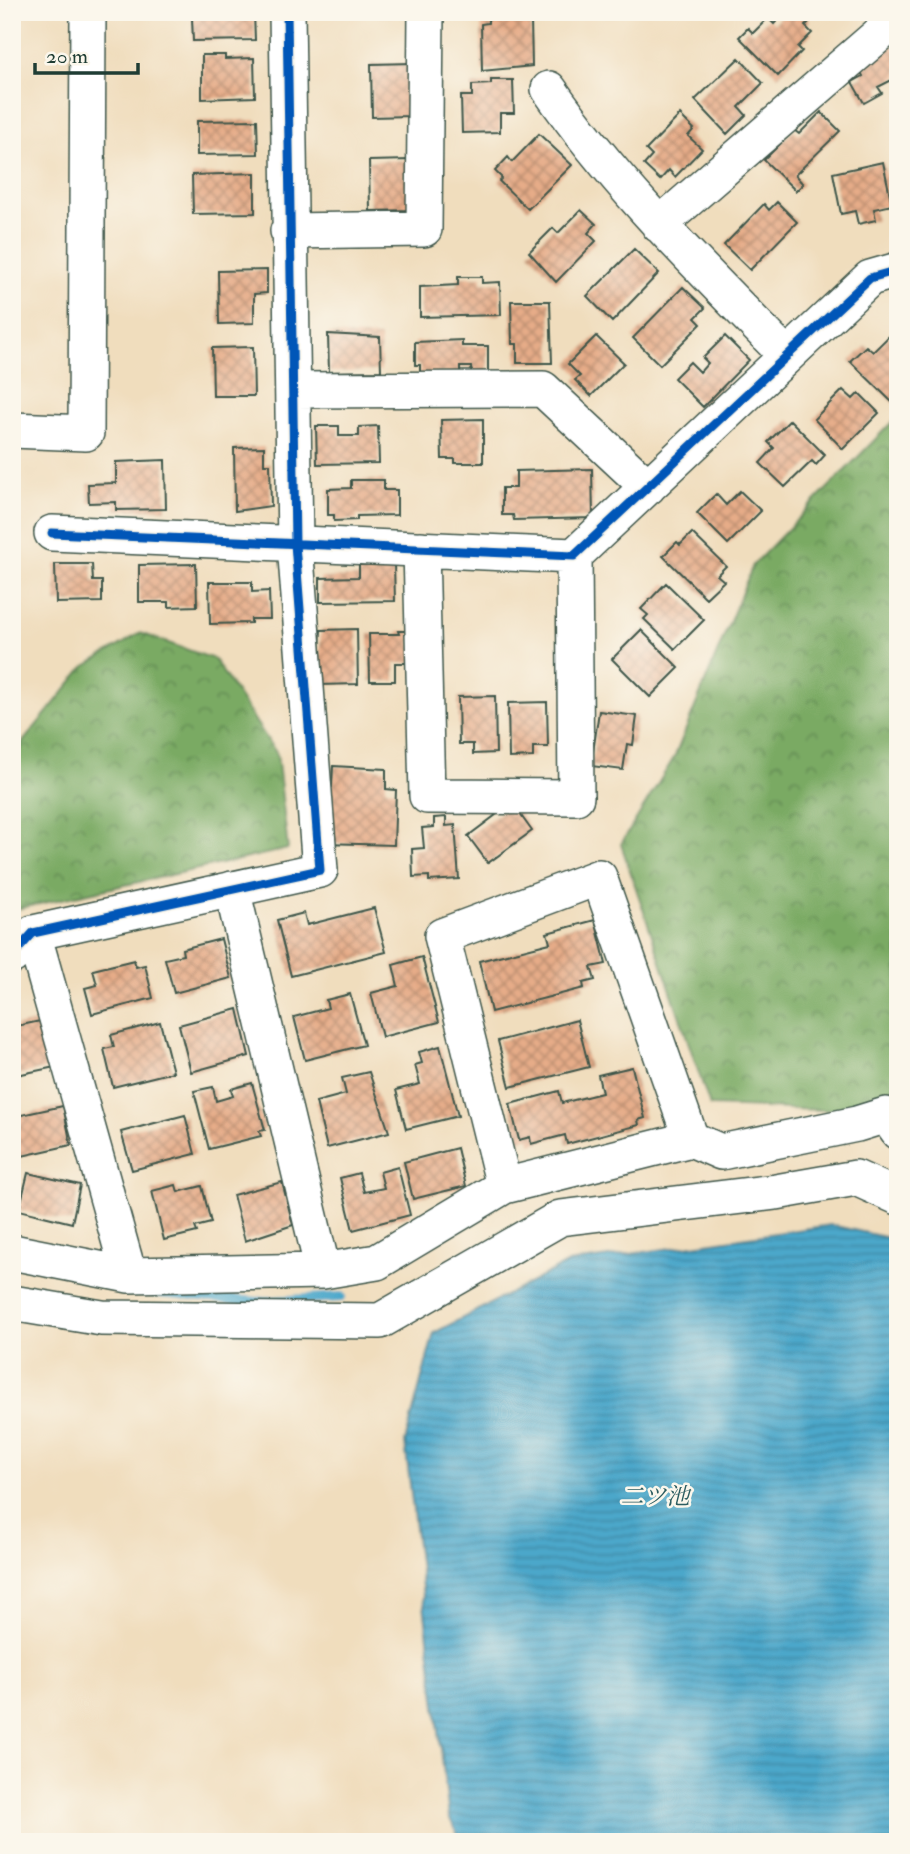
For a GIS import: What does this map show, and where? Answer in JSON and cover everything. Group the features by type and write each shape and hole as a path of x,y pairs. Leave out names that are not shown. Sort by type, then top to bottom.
{"street":[{"path":"12,430 86,433 88,12"},
{"path":"129,1275 23,944 232,889 320,870 295,544 288,232 287,12"},
{"path":"288,232 424,229 426,12"},
{"path":"659,225 898,18"},
{"path":"549,89 579,133 659,225 787,356"},
{"path":"52,533 575,556 870,278 898,270"},
{"path":"293,390 543,389 648,488"},
{"path":"421,549 427,796 576,797 575,556"},
{"path":"504,1186 442,936 599,877 691,1139"},
{"path":"232,889 323,1271"},
{"path":"12,1252 129,1275 323,1271 377,1262 504,1186 691,1139 721,1152 894,1118"},
{"path":"12,1303 102,1318 380,1321 560,1218 776,1192 856,1178 898,1197"}],"green space":[{"path":"894,420 898,422 898,1079 879,1112 710,1106 621,844 675,756 753,565"},
{"path":"140,633 214,659 277,754 288,849 12,910 12,755 84,667"}],"water":[{"name":"二ツ池","path":"831,1225 898,1240 898,1842 462,1842 449,1817 405,1442 434,1333 568,1263"}],"building":[{"path":"199,12 223,12 223,18 237,18 236,12 254,12 255,40 193,41 192,18 199,17"},
{"path":"378,12 406,12 405,16 378,16"},
{"path":"785,12 801,12 810,21 805,26 812,33 798,47 802,51 778,76 739,37 748,28 753,33 768,18 774,24"},
{"path":"500,15 524,15 524,20 531,20 532,66 482,71 481,24 488,23 488,19 500,19"},
{"path":"892,45 898,52 898,77 878,87 882,93 864,103 852,82 863,76 857,64"},
{"path":"202,55 225,55 225,59 254,58 255,97 202,99"},
{"path":"739,58 763,83 739,107 746,115 727,134 695,100"},
{"path":"413,63 409,116 372,117 371,64"},
{"path":"491,80 513,80 514,113 500,113 500,132 462,133 461,96 472,96 472,85 491,84"},
{"path":"821,112 840,131 795,175 803,184 796,191 764,160 794,130 799,134"},
{"path":"680,115 694,129 688,136 702,149 675,177 669,170 660,180 644,165 652,156 646,150"},
{"path":"257,120 258,154 197,155 197,121"},
{"path":"539,134 572,165 528,209 499,181 502,178 495,171 508,157 512,162"},
{"path":"410,160 411,210 370,211 369,161"},
{"path":"883,162 892,205 874,209 876,220 858,224 855,211 841,214 833,173"},
{"path":"255,173 255,213 193,214 192,175"},
{"path":"777,202 797,222 750,270 724,245 764,204 769,210"},
{"path":"581,210 596,224 588,233 596,241 556,282 529,252 553,228 558,233"},
{"path":"634,249 659,273 612,322 587,296"},
{"path":"267,270 267,293 254,294 254,323 219,324 218,271"},
{"path":"458,277 482,277 482,283 500,282 501,315 420,317 420,287 458,285"},
{"path":"683,287 705,308 695,318 701,324 660,365 633,338"},
{"path":"511,301 550,301 552,363 517,363 517,344 512,344"},
{"path":"328,334 380,337 381,371 329,372"},
{"path":"596,336 624,363 591,396 575,380 580,376 568,364"},
{"path":"725,336 749,360 703,407 674,378 690,362 700,372 708,363 703,358"},
{"path":"889,336 898,344 898,398 893,403 850,361 866,346 873,352"},
{"path":"462,340 462,346 488,346 488,374 472,374 471,367 460,367 460,373 420,374 420,365 415,365 415,342"},
{"path":"253,347 254,396 213,396 212,348"},
{"path":"843,390 853,399 859,393 879,413 843,449 814,419"},
{"path":"483,419 483,463 455,463 455,459 442,459 441,420"},
{"path":"790,420 825,455 816,465 812,461 785,487 760,463 774,448 768,442"},
{"path":"316,426 339,426 339,436 359,436 359,427 378,426 379,463 317,464"},
{"path":"264,447 264,464 270,464 271,506 235,511 234,448"},
{"path":"165,460 166,509 116,510 116,502 89,503 88,484 116,483 116,462"},
{"path":"592,469 593,518 514,520 513,515 502,515 502,488 516,488 516,471"},
{"path":"351,480 384,480 384,490 397,490 397,515 357,516 357,520 334,521 334,515 328,515 328,489 351,488"},
{"path":"740,491 761,511 728,544 697,513 716,494 726,505"},
{"path":"692,533 726,566 717,575 724,581 706,598 663,556 677,542 680,545"},
{"path":"55,564 92,564 93,581 102,581 102,602 56,603"},
{"path":"196,564 197,606 169,607 169,602 139,602 139,565"},
{"path":"394,564 395,601 320,602 320,578 359,577 359,565"},
{"path":"209,582 252,582 252,592 269,591 270,619 251,619 251,623 210,624"},
{"path":"666,583 704,620 675,649 644,619 648,615 641,609"},
{"path":"357,629 358,684 318,685 321,630"},
{"path":"641,630 679,668 650,697 612,659"},
{"path":"398,631 410,631 414,663 395,663 395,681 370,681 369,634 399,634"},
{"path":"495,696 496,753 473,754 473,744 459,744 458,697"},
{"path":"547,702 548,747 533,747 533,757 509,758 508,703"},
{"path":"599,711 637,716 633,745 627,744 623,770 591,766"},
{"path":"333,766 386,769 386,789 396,790 394,845 324,843 326,787 332,787"},
{"path":"512,803 532,831 488,863 468,836"},
{"path":"446,817 446,826 455,825 459,879 429,881 429,876 413,877 412,849 424,848 422,828 434,827 434,818"},
{"path":"374,908 386,952 291,976 277,920 304,913 307,925"},
{"path":"595,920 606,964 591,967 595,980 583,983 584,988 491,1012 479,961 550,943 547,933"},
{"path":"221,939 231,978 174,993 165,959 183,955 182,949"},
{"path":"422,957 439,1022 382,1037 371,993 398,986 393,965"},
{"path":"134,960 136,967 145,965 153,998 92,1014 85,988 97,985 93,970"},
{"path":"350,994 364,1045 305,1060 294,1017 328,1008 326,1000"},
{"path":"238,1009 249,1056 191,1072 179,1025"},
{"path":"45,1020 55,1067 12,1076 12,1027"},
{"path":"577,1020 589,1067 510,1087 498,1041"},
{"path":"160,1022 173,1072 113,1087 104,1049 114,1047 111,1035"},
{"path":"440,1046 458,1116 406,1129 396,1090 420,1084 415,1065 422,1063 419,1052"},
{"path":"632,1067 645,1118 638,1120 639,1125 567,1144 565,1135 531,1144 530,1137 519,1140 510,1104 559,1091 562,1103 602,1093 598,1075"},
{"path":"369,1072 389,1132 327,1148 316,1102 346,1094 342,1078"},
{"path":"252,1083 265,1130 259,1131 261,1136 209,1149 194,1091 213,1087 216,1101 233,1096 231,1089"},
{"path":"63,1106 71,1145 13,1158 12,1117"},
{"path":"185,1115 195,1154 132,1170 121,1132"},
{"path":"457,1148 466,1186 413,1199 404,1162"},
{"path":"398,1167 410,1215 353,1230 340,1178 359,1173 364,1192 384,1188 380,1172"},
{"path":"28,1173 80,1185 72,1223 19,1210"},
{"path":"282,1182 293,1225 245,1241 233,1195"},
{"path":"176,1185 178,1192 202,1186 211,1223 195,1227 197,1232 164,1240 152,1191"}],"waterway":[{"path":"128,1290 257,1302 341,1297"}],"cycle path":[{"path":"12,956 33,933 320,870 295,544 287,12"},
{"path":"52,533 574,556 870,278 898,270"}]}
